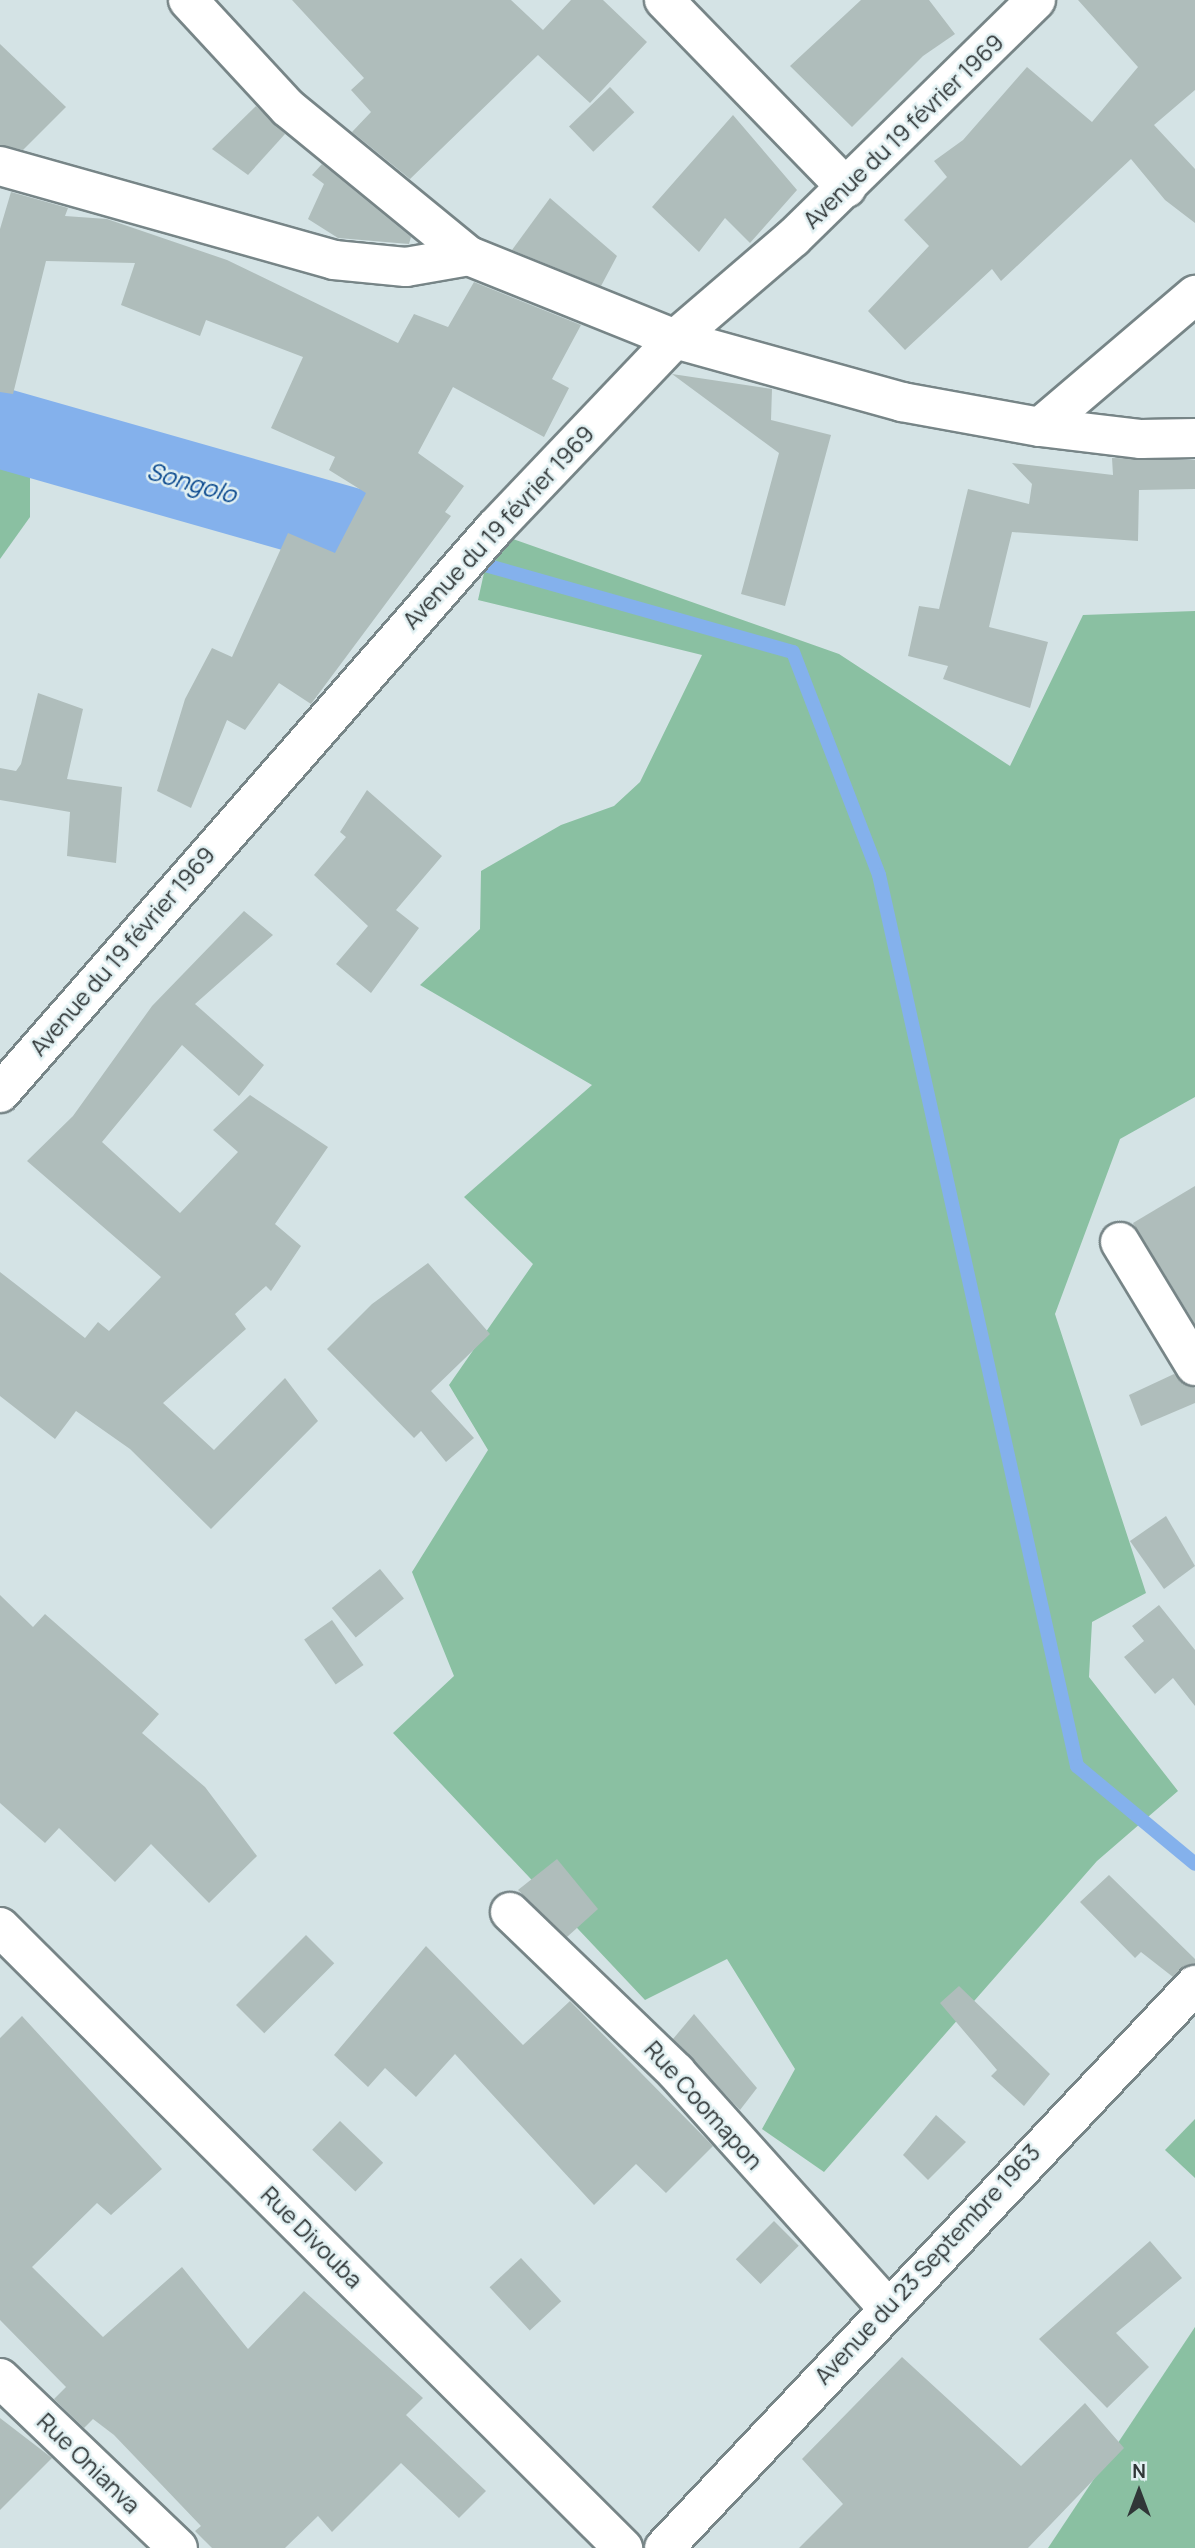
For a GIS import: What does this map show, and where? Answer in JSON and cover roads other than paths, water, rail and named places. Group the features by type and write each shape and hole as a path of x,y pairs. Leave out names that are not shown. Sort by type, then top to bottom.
{"street":[{"path":"188,0 288,108 469,256 675,339 902,402 1040,427 1140,439 1195,438"},
{"path":"664,0 847,188"},
{"name":"Avenue du 19 février 1969","path":"0,1093 342,696 675,339 847,188 1036,0"},
{"path":"0,166 334,260 406,267 469,256"},
{"path":"1040,427 1195,295"},
{"path":"1121,1242 1195,1366"},
{"name":"Rue Coomapon","path":"510,1912 676,2072 887,2307"},
{"name":"Rue Divouba","path":"0,1927 623,2548"},
{"name":"Avenue du 23 Septembre 1963","path":"664,2548 887,2307 1195,1985"},
{"name":"Rue Onianva","path":"0,2378 178,2548"}],"waterway":[{"name":"Songolo","path":"0,428 383,537"},
{"path":"478,563 793,652 879,875 1077,1766 1195,1864"}]}
